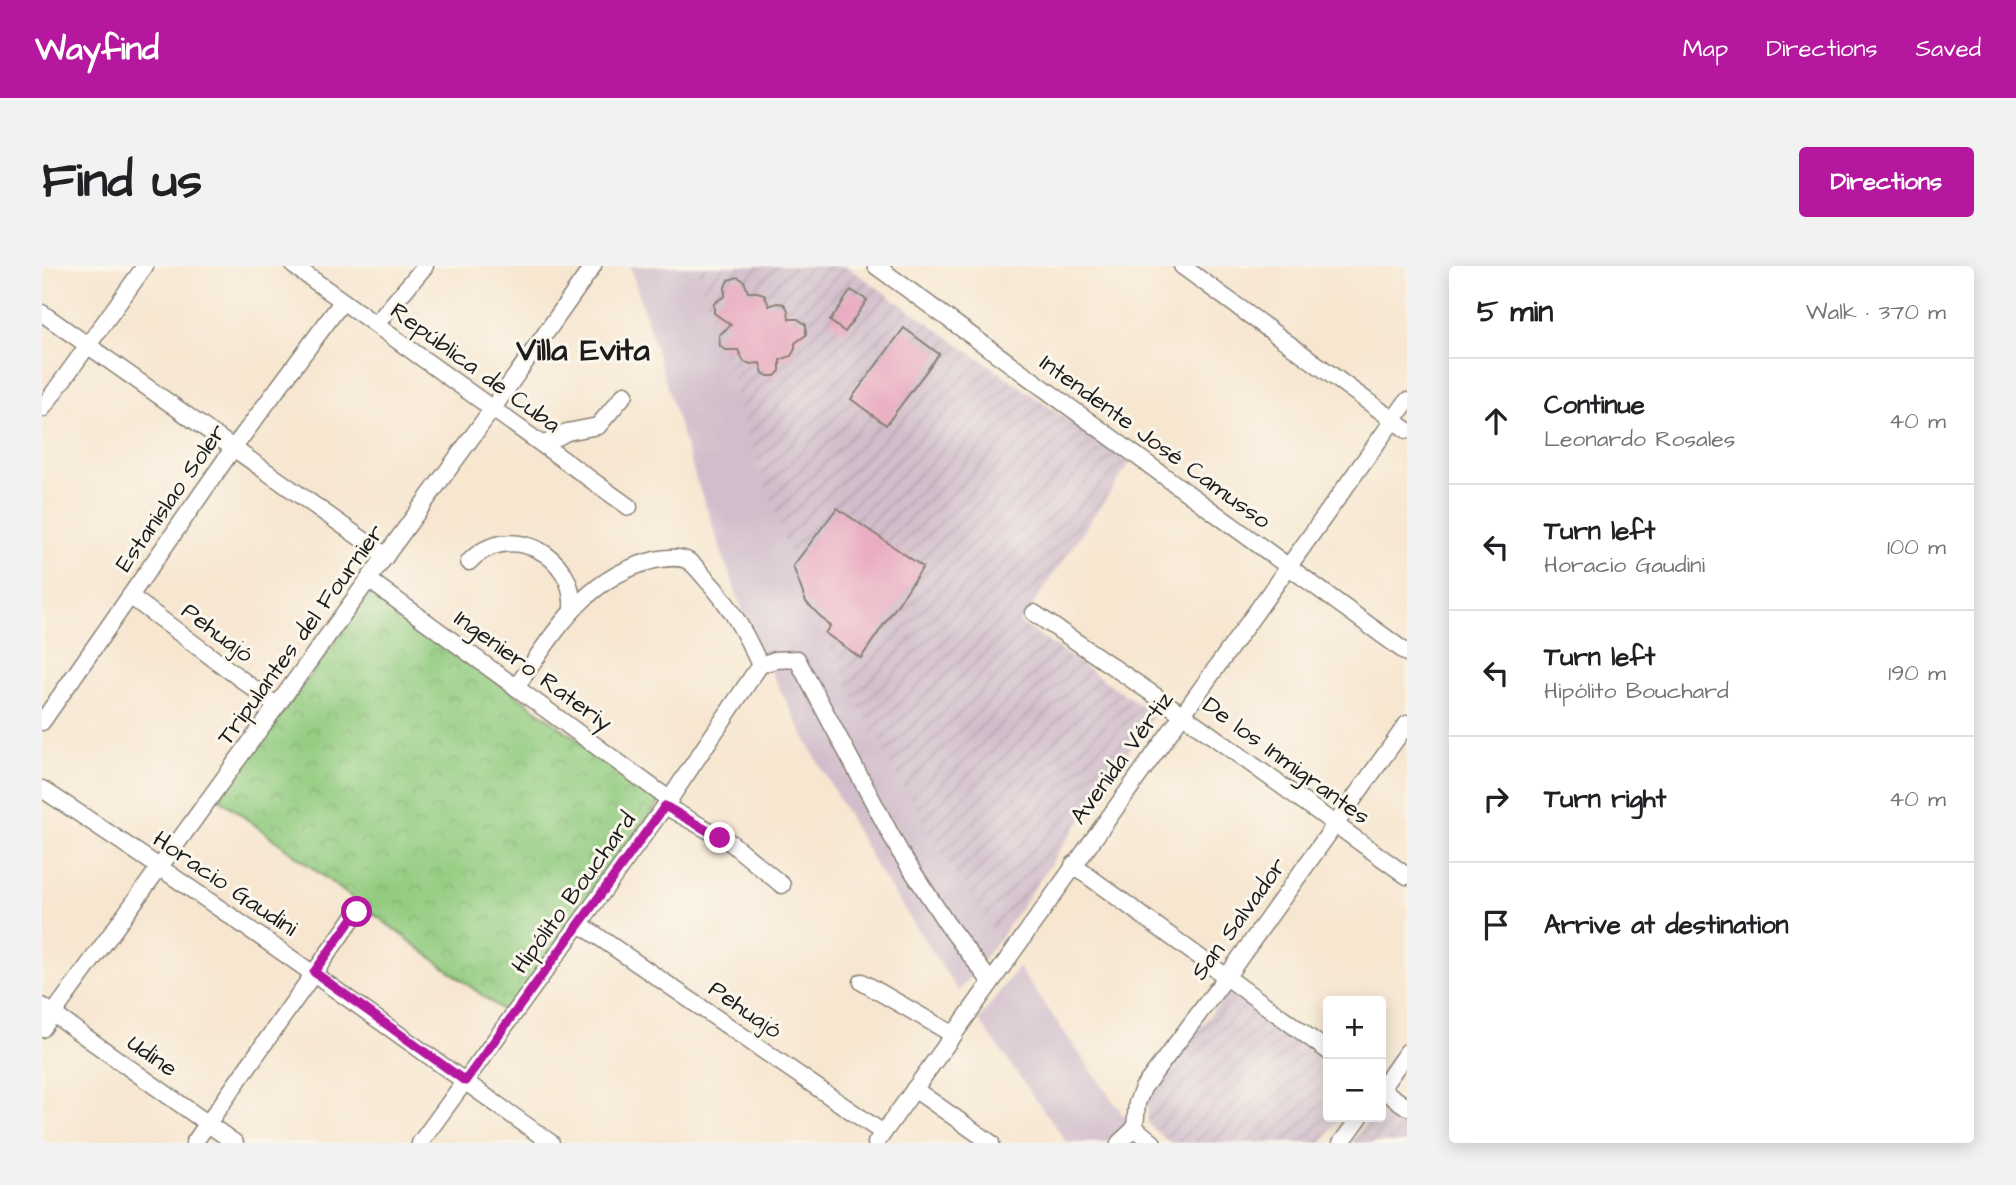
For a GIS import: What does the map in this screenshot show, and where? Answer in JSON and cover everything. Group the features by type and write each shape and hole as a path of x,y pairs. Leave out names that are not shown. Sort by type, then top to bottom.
{"street":[{"path":"42,409 145,266"},
{"name":"República de Cuba","path":"294,266 628,507"},
{"path":"313,280 324,266"},
{"path":"376,324 425,266"},
{"name":"Tripulantes del Fournier","path":"42,1029 47,1010 162,867 593,266"},
{"name":"Intendente José Camusso","path":"876,266 1407,653"},
{"path":"1182,266 1407,430"},
{"name":"Estanislao Soler","path":"42,722 232,450 342,302"},
{"path":"42,313 232,450 386,556"},
{"path":"543,445 567,432 598,426 625,394"},
{"name":"Avenida Vértiz","path":"879,1138 1407,401"},
{"path":"469,562 479,552 499,543 522,543 544,553 555,562 569,585 573,596 572,608"},
{"path":"516,688 572,608 609,578 628,568 660,559 683,559 691,562 718,590 760,665 775,660 797,659 901,852 947,924 990,981"},
{"name":"Ingeniero Rateriy","path":"369,580 667,803 731,843 782,885"},
{"name":"Pehuajó","path":"130,596 277,706"},
{"name":"De los Inmigrantes","path":"1034,613 1182,714 1407,876"},
{"name":"Hipólito Bouchard","path":"421,1143 667,803 760,665"},
{"name":"San Salvador","path":"1135,1128 1137,1103 1143,1088 1227,976 1407,724"},
{"name":"Horacio Gaudini","path":"42,789 162,867 314,972 551,1143"},
{"path":"1073,865 1323,1047"},
{"path":"194,1143 357,912"},
{"name":"Pehuajó","path":"580,923 879,1138"},
{"path":"862,982 954,1035"},
{"name":"Udine","path":"47,1010 235,1143"},
{"path":"1386,1082 1407,1052"},
{"path":"914,1089 990,1143"},
{"path":"1386,1092 1407,1107"},
{"path":"1341,1143 1356,1122"},
{"path":"1119,1143 1135,1128 1153,1143"}],"shaded area":[{"path":"630,266 695,266 753,452 806,602 861,712 930,836 998,940 959,992 877,868 807,742 748,626 694,473"},
{"path":"695,266 846,266 1130,463 1020,623 1154,714 998,940 930,836 861,712 806,602 753,452"},
{"path":"1018,967 1128,1122 1105,1143 1067,1143 979,1020"},
{"path":"1228,991 1323,1060 1323,1122 1337,1122 1322,1143 1170,1143 1148,1124 1147,1098"},
{"path":"1386,1104 1407,1119 1407,1143 1352,1143 1367,1122 1386,1122"}],"green space":[{"path":"373,591 661,800 506,1013 219,798"}],"building":[{"path":"738,277 744,281 748,292 764,294 769,306 784,304 789,319 798,319 806,325 806,335 795,343 791,356 780,360 780,371 775,376 763,373 760,363 744,362 738,350 725,350 720,346 719,335 731,325 714,313 714,303 725,296 728,280"},
{"path":"851,290 867,300 845,332 830,321"},
{"path":"904,328 939,354 886,425 851,399"},
{"path":"837,508 923,567 861,658 825,633 830,626 806,602 793,566"}],"district":[{"name":"Villa Evita","path":"583,350"}],"route":[{"path":"357,912 314,972 465,1081 665,806 720,838"}]}
